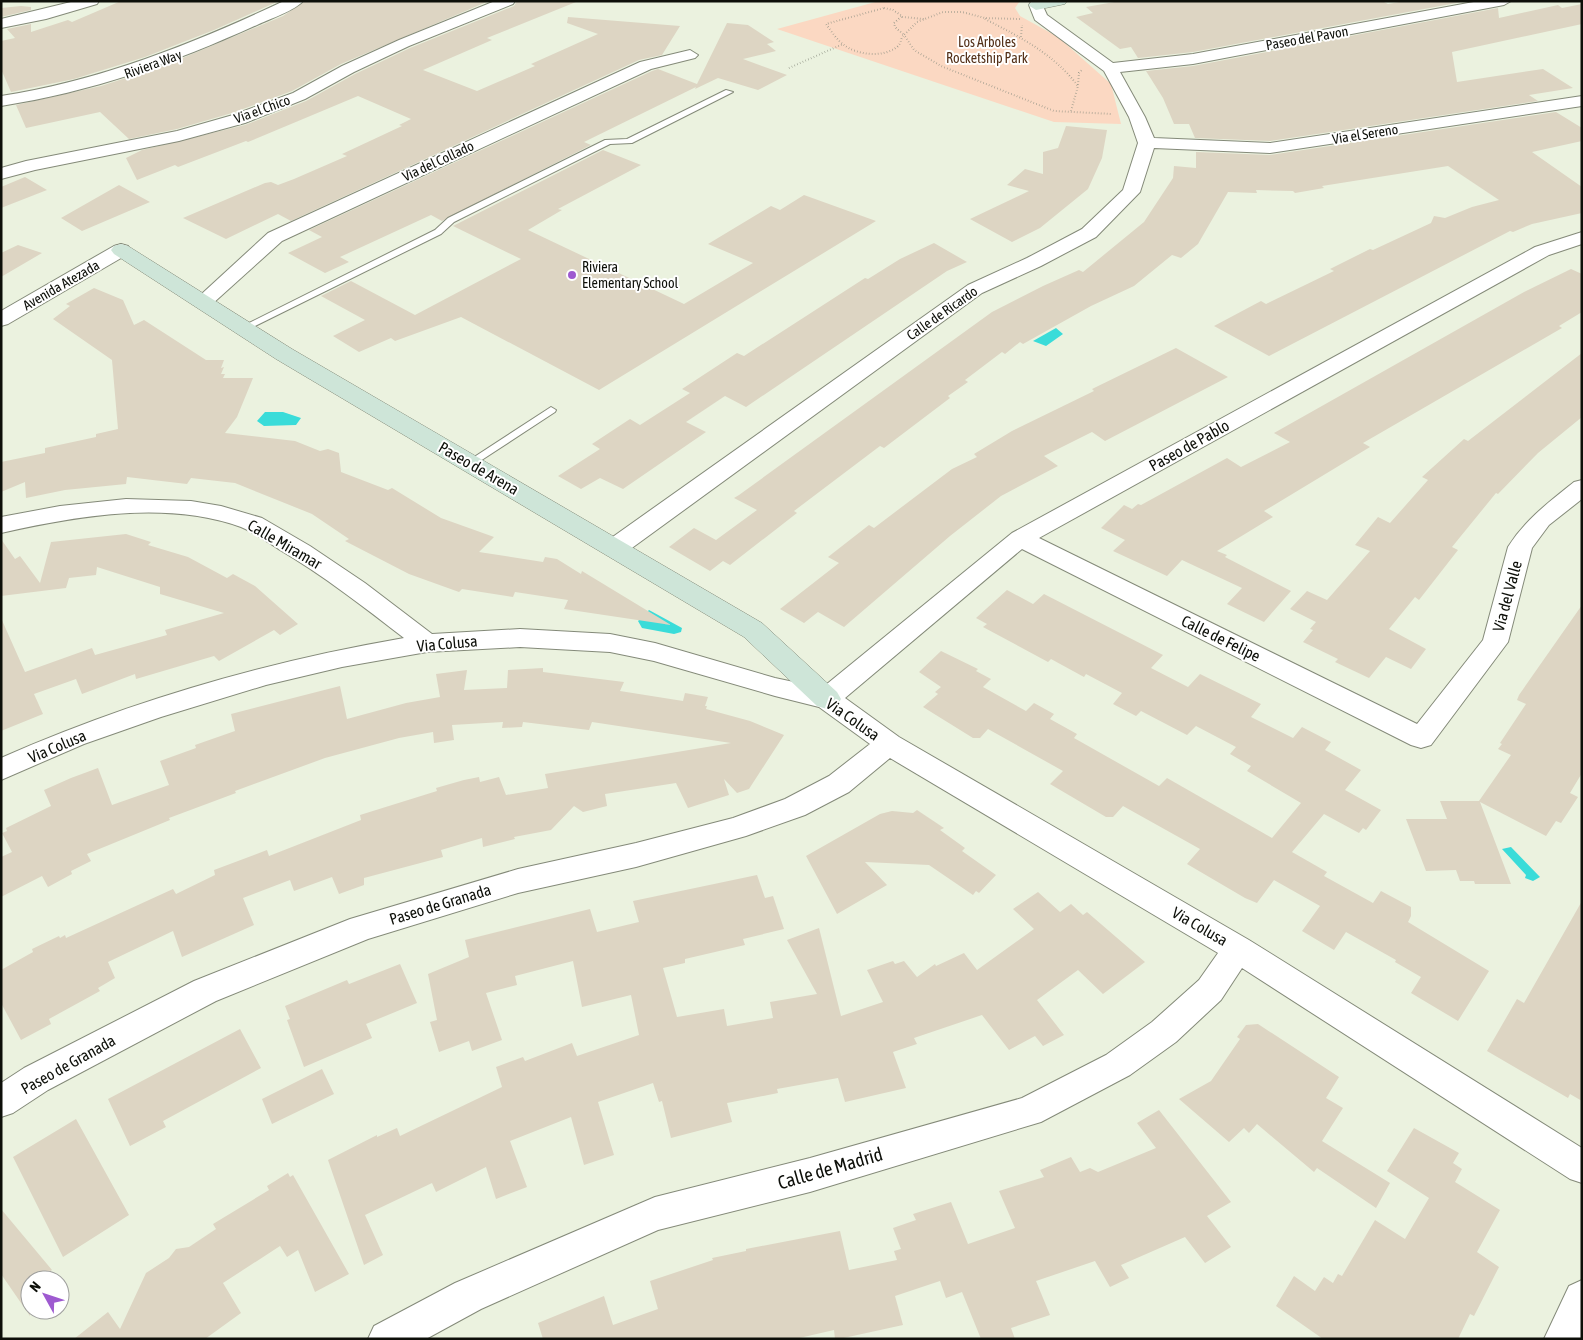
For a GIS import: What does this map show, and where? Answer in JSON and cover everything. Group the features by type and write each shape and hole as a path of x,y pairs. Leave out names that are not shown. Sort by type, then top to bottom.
{"street":[{"path":"1,24 50,14 92,1"},
{"name":"Riviera Way","path":"1,101 48,94 120,76 202,45 296,1"},
{"name":"Via el Chico","path":"1,174 32,164 179,136 239,119 299,96 348,69 404,42 508,1"},
{"path":"1060,1 1038,11 1110,68 1137,117 1147,143"},
{"name":"Paseo del Pavon","path":"1110,68 1193,59 1504,1"},
{"name":"Via del Collado","path":"204,301 276,237 646,65 690,55"},
{"name":"Via el Sereno","path":"1147,143 1270,148 1582,101"},
{"name":"Calle de Ricardo","path":"616,547 975,289 1089,234 1131,192 1147,143"},
{"name":"Paseo de Pablo","path":"826,698 1020,538 1542,251 1582,238"},
{"name":"Paseo de Arena","path":"121,250 204,301 292,359 616,547 753,630 826,698"},
{"name":"Avenida Atezada","path":"1,320 121,250"},
{"name":"Via del Valle","path":"1421,738 1494,642 1520,547 1541,520 1582,487"},
{"name":"Calle Miramar","path":"1,525 83,510 122,507 210,510 249,522 320,562 428,643"},
{"name":"Calle de Felipe","path":"1020,538 1421,738"},
{"name":"Via Colusa","path":"1,770 91,731 151,710 265,676 342,658 428,643 520,638 610,643 655,652 775,687 826,698 889,744 1238,949 1582,1167"},
{"name":"Paseo de Granada","path":"1,1102 36,1079 206,990 352,931 518,881 636,855 736,828 795,807 839,784 889,744"},
{"name":"Calle de Madrid","path":"387,1339 468,1296 655,1214 810,1175 1029,1111 1118,1065 1164,1032 1210,990 1238,949"},
{"path":"1563,1339 1582,1300"}],"lane":[{"path":"244,328 438,232 451,220 608,142 629,141 729,92"},
{"path":"470,463 551,410"}],"path":[{"path":"924,20 902,17 900,13 884,8 826,24 842,44 860,52 884,52 898,47 902,42 901,37 913,26 938,13 971,13 1022,37 1054,58 1070,74 1078,86 1071,111"},
{"path":"983,18 1020,19 1038,11"},
{"path":"902,17 894,23 895,27 904,35 914,50 941,66 1054,111 1137,117"},
{"path":"1020,19 1022,37"},
{"path":"789,68 842,44"}],"green space":[{"name":"Los Arboles Rocketship Park","path":"879,1 1020,1 1015,8 1020,16 1058,37 1111,84 1121,124 1054,122 777,29"}],"water":[{"path":"1056,328 1063,334 1046,346 1033,341"},
{"path":"265,412 283,412 301,418 296,425 264,426 257,421"},
{"path":"649,610 682,628 681,632 674,634 642,628 638,621"},
{"path":"1511,847 1540,877 1533,881 1525,878 1526,875 1502,849"}],"building":[{"path":"121,1 279,1 214,30 145,57 74,79 11,92 1,69 1,41 15,38 7,29 31,24 31,32 68,20 72,22"},
{"path":"305,1 489,1 341,64 292,91 232,113 177,129 129,139 100,112 26,128 16,105 101,86 166,65 283,16"},
{"path":"517,1 576,2 487,38 492,40 423,70 477,91 535,66 531,64 598,34 567,23 568,17 680,26 662,55 639,60 291,221 278,214 226,239 183,218 265,183 271,182 278,185 347,156 342,154 402,126 399,125 411,119 358,96 248,142 246,141 178,167 175,165 137,180 126,158 142,150 245,125 306,101 355,74 410,48 514,6"},
{"path":"1120,1 1382,1 1388,4 1405,1 1467,1 1193,52 1138,58 1131,47 1120,49 1076,17 1093,13 1086,7"},
{"path":"1582,4 1582,24 1452,52 1457,82 1543,69 1573,88 1529,95 1538,101 1270,141 1195,138 1189,124 1174,124 1163,98 1146,71 1193,66 1498,8 1499,18 1558,5 1562,8"},
{"path":"31,7 31,10 1,17 1,8"},
{"path":"727,23 748,25 774,42 767,44 776,51 743,59 787,75 758,90 718,78 695,89 696,87 584,142 591,145 442,221 431,215 340,257 349,262 325,273 288,253 322,237 309,230 652,71 658,69 697,84"},
{"path":"1556,112 1582,128 1582,141 1532,152 1582,187 1582,213 1532,224 1513,232 1510,231 1269,356 1214,326 1261,301 1266,304 1334,271 1330,269 1370,249 1373,250 1431,223 1434,216 1445,218 1472,207 1499,200 1448,166 1322,186 1324,188 1295,193 1293,191 1256,190 1257,193 1228,192 1198,244 1181,258 1172,255 1134,286 1091,306 1023,344 1020,342 1005,354 1002,352 965,380 968,382 948,396 950,398 884,448 880,446 794,511 797,513 730,565 723,561 710,571 669,547 694,528 716,540 757,510 734,498 992,312 1079,270 1083,272 1144,222 1173,178 1174,166 1196,168 1196,152 1270,155"},
{"path":"1066,126 1107,130 1102,158 1088,189 1040,228 1012,242 970,219 1029,191 1007,185 1025,169 1043,174 1043,152 1058,148"},
{"path":"603,150 641,165 558,209 562,210 528,230 684,304 753,263 708,244 771,206 780,210 804,195 876,221 599,390 461,317 395,341 391,338 359,352 333,336 365,320 321,296 351,281 415,315 521,259 453,226"},
{"path":"25,177 47,190 1,208 1,187"},
{"path":"119,185 150,202 82,231 61,218"},
{"path":"934,243 967,262 947,271 746,407 725,396 686,422 706,432 623,489 600,478 581,489 558,476 600,449 592,444 630,419 640,425 690,393 682,389 737,353 744,356 865,278 868,279 900,259"},
{"path":"18,245 42,253 1,277 1,253"},
{"path":"1571,269 1582,274 1582,312 1559,326 1562,328 1363,443 1370,447 1264,511 1273,517 1217,551 1291,591 1264,622 1227,604 1242,588 1182,560 1167,576 1113,551 1125,540 1101,528 1124,505 1132,509 1138,504 1141,505 1227,458 1241,467 1290,442 1274,433 1524,292"},
{"path":"94,288 123,300 134,325 144,320 206,360 224,360 221,368 224,367 221,374 225,374 223,378 253,378 237,417 225,433 295,441 320,451 328,449 339,453 341,472 388,490 392,488 441,518 494,537 479,552 543,562 545,557 557,559 581,574 582,571 671,625 564,609 568,600 515,592 513,597 462,589 459,592 409,574 345,541 349,539 312,514 235,483 191,478 187,484 127,477 126,484 65,490 26,498 25,482 1,492 1,462 45,453 45,448 96,437 96,434 118,429 112,360 53,319 70,306 66,304"},
{"path":"1176,348 1228,377 1105,441 1092,432 1044,456 1058,466 1001,496 950,536 844,627 818,612 804,623 780,609 839,563 828,557 869,525 874,528 952,469 977,457 974,454 1012,431 1094,391 1092,389"},
{"path":"1582,353 1582,417 1538,453 1498,494 1496,493 1452,547 1458,550 1419,600 1415,597 1389,629 1426,649 1411,669 1386,657 1369,678 1335,662 1338,659 1303,642 1313,630 1310,629 1316,622 1290,609 1307,591 1327,600 1370,551 1355,545 1378,517 1390,523 1428,480 1422,477 1464,439 1468,441"},
{"path":"126,534 151,542 148,545 188,557 227,578 233,574 255,586 298,624 280,635 274,630 219,661 214,656 136,679 135,674 82,694 76,679 34,694 43,714 1,731 1,618 25,672 92,648 95,655 167,635 165,630 224,613 160,594 160,587 97,567 96,575 69,578 66,588 1,596 1,539 15,559 20,556 40,583 51,542"},
{"path":"1007,590 1033,604 1044,594 1163,655 1151,668 1188,687 1200,674 1261,704 1251,717 1293,738 1302,727 1331,742 1325,750 1361,770 1345,790 1381,810 1366,830 1363,828 1359,833 1324,814 1292,852 1327,872 1324,876 1373,903 1381,891 1411,907 1411,916 1408,922 1489,971 1458,1021 1411,993 1421,977 1395,962 1396,960 1346,932 1334,950 1302,931 1320,906 1274,880 1257,903 1245,898 1187,864 1200,849 1123,806 1113,817 1106,817 1050,784 1063,771 988,729 980,738 973,738 923,707 938,694 935,692 941,687 919,672 941,651 978,669 976,671 991,679 983,687 1026,711 1034,703 1054,714 1050,719 1077,734 1074,738 1159,786 1167,778 1272,838 1301,803 1247,771 1251,766 1230,754 1236,747 1196,726 1187,735 1141,711 1136,716 1113,704 1122,693 1086,674 1084,677 1051,659 1048,662 983,627 987,624 976,618"},
{"path":"1582,605 1582,773 1570,793 1578,797 1561,823 1556,821 1546,836 1480,802 1511,884 1475,884 1474,881 1460,881 1456,870 1426,871 1406,819 1447,819 1440,801 1479,801 1511,755 1498,749 1526,704 1517,700 1519,695"},
{"path":"543,668 543,672 624,682 620,691 683,701 685,693 708,697 706,709 750,721 784,735 749,789 737,793 724,779 729,795 688,808 676,783 605,794 607,806 583,812 574,806 551,830 514,837 515,839 483,847 482,838 441,850 443,857 364,878 364,885 339,894 332,877 294,891 290,880 243,898 254,925 182,957 173,931 108,962 115,978 98,988 100,991 49,1019 51,1024 21,1040 1,1003 1,970 33,952 32,949 59,936 60,938 65,935 66,938 173,889 176,894 215,875 214,870 267,850 269,856 361,820 360,815 437,791 436,788 464,780 479,777 480,782 499,777 506,795 548,788 545,774 731,743 592,722 589,730 523,722 522,727 502,728 503,722 452,725 454,740 434,743 433,732 399,738 325,758 235,791 236,793 169,818 170,820 87,854 91,861 71,871 72,874 48,887 42,876 1,897 1,857 12,852 2,833 7,831 6,828 51,806 44,790 71,778 98,768 112,805 169,785 160,761 196,748 195,745 235,731 231,714 340,686 347,719 406,703 440,697 436,674 467,670 464,690 507,688 508,670"},
{"path":"917,810 944,828 940,830 965,848 962,851 996,875 979,893 976,891 973,895 929,865 865,862 887,885 837,914 806,856 880,814 892,811 913,813"},
{"path":"757,875 765,898 773,896 784,929 743,939 745,945 685,959 685,963 663,968 677,1017 724,1009 727,1026 773,1018 770,1002 817,994 787,940 819,928 841,1016 883,1002 867,970 893,961 895,964 904,961 917,977 935,964 936,966 964,953 977,970 1034,929 1013,909 1038,892 1060,912 1071,904 1083,915 1087,912 1145,962 1103,994 1078,970 1037,1000 1064,1035 1043,1046 1035,1036 1009,1050 982,1015 914,1038 917,1044 893,1052 906,1088 845,1102 838,1078 777,1089 778,1093 727,1103 732,1122 671,1138 662,1101 659,1102 653,1083 598,1102 614,1155 584,1165 571,1117 510,1141 527,1187 496,1199 486,1167 436,1192 432,1183 365,1215 383,1255 364,1265 328,1160 377,1135 377,1137 397,1128 400,1136 502,1087 496,1067 523,1057 525,1061 572,1043 577,1056 639,1035 631,995 582,1007 573,961 515,976 517,985 486,993 502,1040 472,1051 469,1041 439,1052 430,1022 437,1020 428,974 469,957 465,940 590,909 597,932 639,922 633,901"},
{"path":"1582,901 1582,1101 1570,1094 1568,1098 1487,1051 1517,999 1524,1003"},
{"path":"400,964 417,1003 366,1024 372,1038 304,1067 287,1020 290,1019 285,1006 347,980 349,984"},
{"path":"1258,1024 1339,1077 1326,1098 1343,1108 1322,1141 1390,1183 1376,1208 1317,1168 1314,1172 1257,1124 1249,1133 1244,1128 1229,1142 1179,1099 1211,1081 1240,1039 1237,1037 1246,1025"},
{"path":"240,1029 261,1068 163,1121 166,1127 130,1146 108,1099"},
{"path":"322,1069 334,1094 272,1124 262,1099"},
{"path":"1159,1110 1231,1202 1207,1216 1231,1247 1205,1263 1185,1237 1121,1265 1129,1278 1110,1287 1095,1261 1036,1281 1050,1315 1011,1328 1015,1339 981,1339 962,1292 946,1298 940,1281 895,1296 903,1325 839,1339 835,1339 834,1330 795,1339 543,1339 538,1323 604,1296 613,1325 658,1309 650,1281 713,1260 712,1258 746,1251 746,1249 840,1231 849,1270 897,1260 894,1251 901,1249 893,1228 916,1220 913,1214 951,1202 968,1244 1015,1228 999,1191 1044,1177 1040,1170 1071,1157 1080,1172 1090,1168 1098,1172 1156,1148 1137,1123"},
{"path":"76,1119 129,1215 63,1257 13,1157"},
{"path":"1414,1128 1459,1153 1453,1163 1462,1169 1455,1182 1500,1210 1477,1252 1499,1267 1474,1316 1470,1314 1458,1339 1323,1339 1276,1306 1294,1276 1315,1291 1324,1277 1333,1283 1338,1274 1342,1276 1375,1220 1405,1239 1429,1198 1387,1171"},
{"path":"288,1173 290,1177 293,1175 349,1274 315,1292 298,1250 287,1257 280,1246 223,1283 241,1313 205,1339 74,1339 108,1312 120,1329 146,1273 169,1258 176,1249 189,1247 216,1229 213,1224 269,1190 267,1186"},
{"path":"1,1209 52,1270 20,1270 20,1302 1,1274"}],"place":[{"name":"Riviera Elementary School","path":"572,275"}]}
